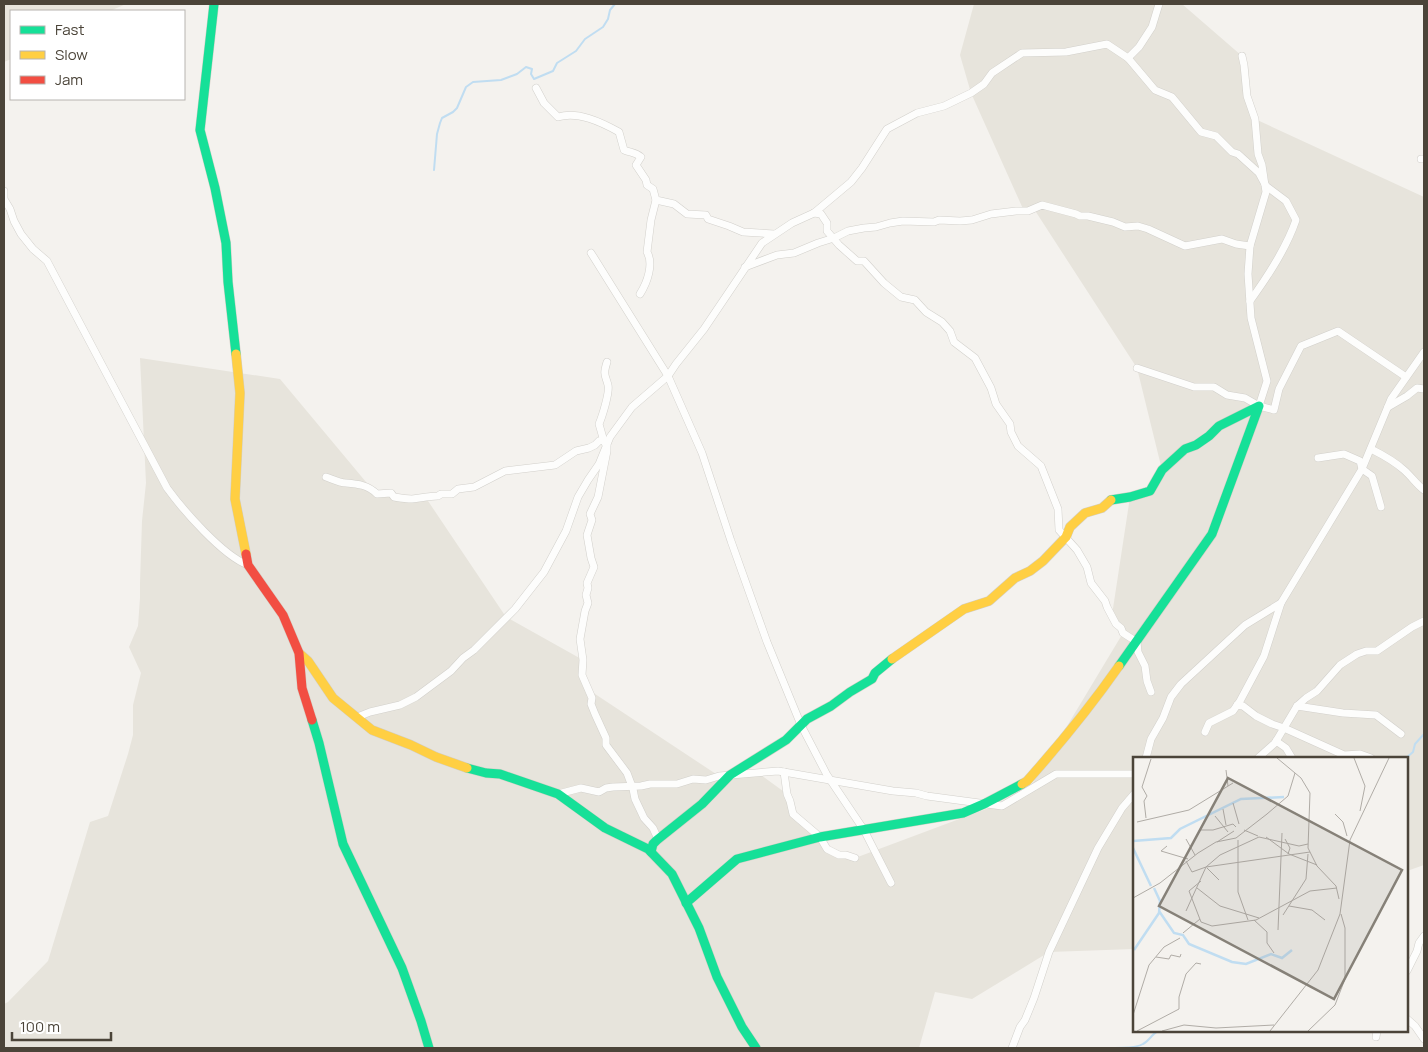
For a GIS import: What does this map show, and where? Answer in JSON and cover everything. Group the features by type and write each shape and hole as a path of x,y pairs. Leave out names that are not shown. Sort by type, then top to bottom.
{"street":[{"path":"214,4 200,130 215,188 226,243 228,282 240,393 235,499 248,565 283,615 299,653 302,688 319,743 344,844 402,968 430,1048"},
{"path":"1128,58 1139,47 1152,27 1159,4"},
{"path":"357,718 365,714 400,705 416,696 451,671 515,609 544,572 566,530 578,497 599,464 604,443 636,403 668,376 704,328 762,243 792,223 814,213 851,182 887,130 917,113 944,106 972,93 984,84 992,73 1022,53 1066,52 1107,44 1128,58 1155,90 1172,98 1201,132 1216,136 1259,174 1266,186 1286,201 1296,220 1290,238 1267,278 1250,301"},
{"path":"686,903 737,859 820,837 963,812 986,804 1027,781 1081,718 1137,642 1212,534 1224,507 1267,381 1251,318 1248,274 1250,246 1265,198 1266,186 1258,154 1255,119 1247,96 1242,56"},
{"path":"536,88 544,103 558,117 567,114 585,117 606,124 619,132 624,150 635,152 641,157 636,165 646,180 647,185 653,189 656,200 651,220 647,252 650,268 646,283 640,294"},
{"path":"4,191 4,198 21,234 33,249 47,261 168,488 184,510 216,542 240,562 248,565"},
{"path":"656,200 674,204 687,214 706,215 708,219 743,232 774,234"},
{"path":"745,268 777,255 794,253 848,231 903,221 972,220 991,214 1028,211 1042,205 1080,216 1113,222 1125,227 1138,226 1185,246 1222,239 1250,246"},
{"path":"814,213 821,214 825,219 827,231 839,245 857,260 864,262 884,283 901,297 914,300 926,312 942,322 950,331 954,342 974,358 991,388 996,404 1010,424 1011,432 1018,446 1041,466 1058,509 1059,530 1077,550 1086,567 1091,583 1105,600 1116,624 1123,633 1137,642"},
{"path":"591,253 668,376 702,452 731,542 767,642 801,725 830,780 864,830 891,883"},
{"path":"1137,368 1194,387 1214,387 1227,395 1245,398 1259,406 1274,410 1279,390 1301,346 1338,331 1406,377"},
{"path":"1205,732 1209,723 1233,711 1258,670 1281,603 1362,469 1391,399 1424,352"},
{"path":"606,362 604,373 608,392 599,424 604,443 605,462 598,497 590,514 592,520 588,535 594,567 587,583 586,595 588,603 580,639 582,675 592,698 591,704 606,738 606,745 627,773 635,799 644,818 653,828 658,839"},
{"path":"1388,407 1417,388 1424,389"},
{"path":"651,852 653,844 658,839 702,804 730,775 780,744 807,719 831,706 872,679 875,674 896,656 964,609 989,601 1015,578 1030,571 1043,561 1066,537 1070,526 1085,513 1102,508 1112,499 1130,497 1150,491 1162,470 1185,449 1196,445 1219,426 1259,406"},
{"path":"326,477 371,488 377,494 391,493 394,497 426,498 441,494 452,494 458,489 474,487 506,471 555,466 576,452 596,445 599,441 604,443"},
{"path":"1371,449 1396,463 1424,490"},
{"path":"1318,458 1344,454 1360,461 1362,469 1372,476 1381,508"},
{"path":"1146,757 1151,739 1163,718 1171,696 1181,684 1245,625 1281,603"},
{"path":"1259,757 1276,741 1297,706 1317,691 1340,665 1357,654 1366,651 1377,651 1424,621"},
{"path":"1137,642 1138,652 1145,666 1151,692"},
{"path":"299,653 308,661 333,698 372,730 470,769 500,774 558,794 605,828 648,849 672,874 699,928 717,977 742,1027 756,1048"},
{"path":"1237,705 1243,706 1256,716 1272,724 1344,755 1360,754 1368,757"},
{"path":"1297,706 1343,714 1376,715 1401,734"},
{"path":"1276,741 1286,748 1291,757"},
{"path":"558,794 581,788 599,792 613,787 676,784 693,779 706,780 720,776 784,772 893,791 1002,806 1056,774 1133,774"},
{"path":"784,772 792,814 820,837 827,849 855,858"},
{"path":"1012,1048 1034,998 1049,952 1098,848 1122,808 1133,795"},
{"path":"1408,969 1424,936"},
{"path":"1408,1021 1415,1026 1424,1039"}],"shaded area":[{"path":"4,4 126,4 112,10 10,10 10,59 4,62"},
{"path":"974,4 1182,4 1242,56 1255,119 1424,197 1424,865 1408,871 1408,757 1133,757 1133,949 1049,952 972,999 935,992 919,1048 4,1048 4,1004 48,961 90,822 108,816 133,735 133,705 141,673 129,647 138,626 142,521 146,483 140,358 280,379 371,488 394,497 426,498 506,617 583,660 582,671 589,690 719,776 757,772 787,794 801,822 839,854 855,858 994,806 1028,791 1123,633 1112,615 1130,497 1150,491 1162,470 1137,368 1034,209 1024,211 971,93 960,55"}],"waterway":[{"path":"434,170 437,134 440,123 442,118 457,108 466,87 473,82 501,80 517,74 526,67 532,69 531,74 534,79 553,71 557,63 576,51 585,39 603,27 608,19 610,10 615,4"},
{"path":"1407,757 1413,752 1415,744 1424,734"},
{"path":"1115,1048 1140,1046 1157,1032"}],"traffic: fast":[{"path":"214,4 200,130 215,188 226,243 228,282 236,354"},
{"path":"1111,500 1150,491 1162,470 1185,449 1196,445 1219,426 1259,406 1212,534 1119,666"},
{"path":"651,852 653,844 657,840 702,804 730,775 786,740 807,719 831,706 872,679 875,673 892,659"},
{"path":"312,720 343,844 402,968 429,1048"},
{"path":"467,768 486,773 500,774 558,794 605,828 648,849 672,874 699,928 717,977 742,1027 756,1048"},
{"path":"686,903 737,859 820,837 963,813 1022,784"}],"traffic: slow":[{"path":"236,354 240,393 235,499 246,554"},
{"path":"892,659 964,609 989,601 1015,578 1030,571 1043,561 1066,537 1070,527 1085,513 1102,508 1111,500"},
{"path":"299,653 308,661 333,698 372,730 467,768"},
{"path":"1022,784 1027,781 1063,739 1119,666"}],"traffic: jam":[{"path":"246,554 248,565 283,615 299,653 302,688 312,720"}]}
